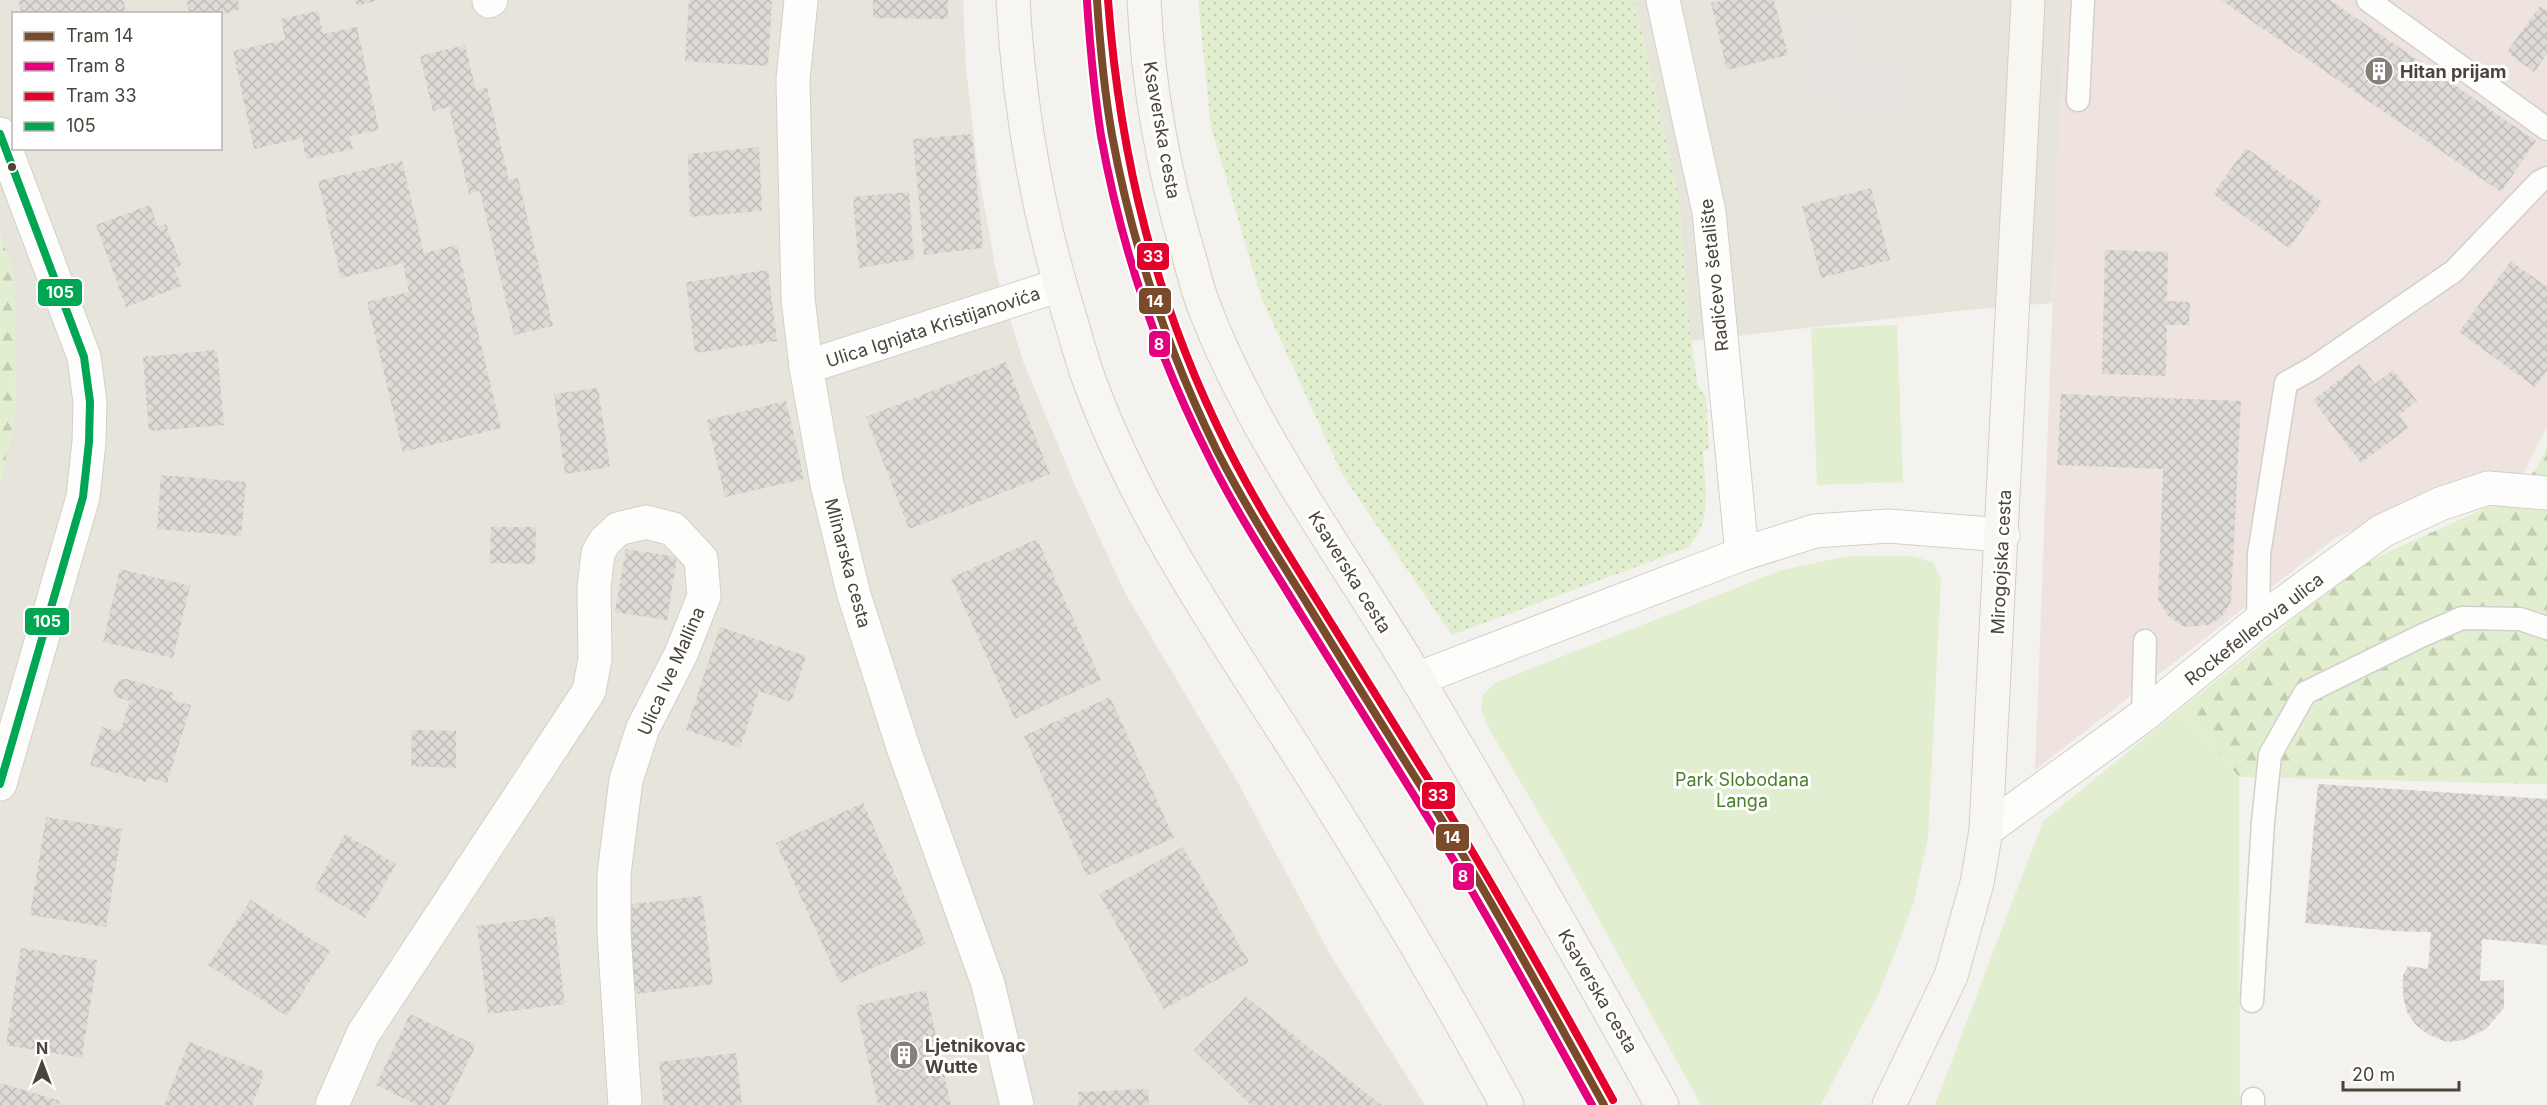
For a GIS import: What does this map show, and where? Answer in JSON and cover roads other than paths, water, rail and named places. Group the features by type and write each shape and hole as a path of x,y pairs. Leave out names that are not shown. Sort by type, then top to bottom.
{"main road":[{"path":"1013,0 1016,62 1034,180 1060,285 1090,385 1118,451 1172,552 1449,998 1507,1105"},
{"name":"Ksaverska cesta","path":"1144,0 1146,34 1159,131 1179,223 1205,309 1246,398 1303,497 1417,679 1605,1002 1662,1105"},
{"name":"Mirogojska cesta","path":"1890,1105 1951,976 1974,895 1986,830 2003,534 2028,0"}],"street":[{"name":"Mlinarska cesta","path":"801,0 793,80 798,298 806,367 827,484 854,595 903,747 988,984 1017,1105"},
{"name":"Radićevo šetalište","path":"1663,0 1709,212 1742,554"},
{"path":"0,134 84,357 90,402 89,442 83,497 0,784"},
{"name":"Ulica Ignjata Kristijanovića","path":"806,367 1060,285"},
{"name":"Rockefellerova ulica","path":"1986,830 2144,716 2258,622 2382,531 2440,504 2488,488 2547,493"},
{"name":"Ulica Ive Mallina","path":"332,1105 363,1034 589,691 595,659 594,597 598,553 604,541 618,529 646,522 673,529 701,559 704,596 681,654 644,728 627,780 614,874 614,933 625,1105"},
{"path":"1417,679 1742,554 1815,531 1888,526 2003,534"}],"lane":[{"path":"2078,100 2083,0"},
{"path":"2368,0 2547,129"},
{"path":"2258,622 2259,554 2286,383 2313,368 2454,271 2539,182 2547,178"},
{"path":"2252,1001 2263,822 2270,755 2306,693 2462,618 2520,619 2547,628"},
{"path":"2144,716 2145,641"}],"tram line":[{"name":"14","path":"1097,0 1109,118 1130,217 1154,297 1199,413 1249,510 1452,837 1604,1105"},
{"name":"33","path":"1108,0 1114,59 1132,174 1162,286 1203,394 1238,468 1260,507 1481,867 1613,1100"},
{"name":"8","path":"1087,1 1096,102 1109,178 1143,300 1173,380 1219,477 1241,516 1443,842 1592,1105"}],"place":[{"name":"Hitan prijam","path":"2379,71"},
{"name":"Ljetnikovac Wutte","path":"904,1055"}],"park label":[{"name":"Park Slobodana Langa","path":"1742,789"}]}
